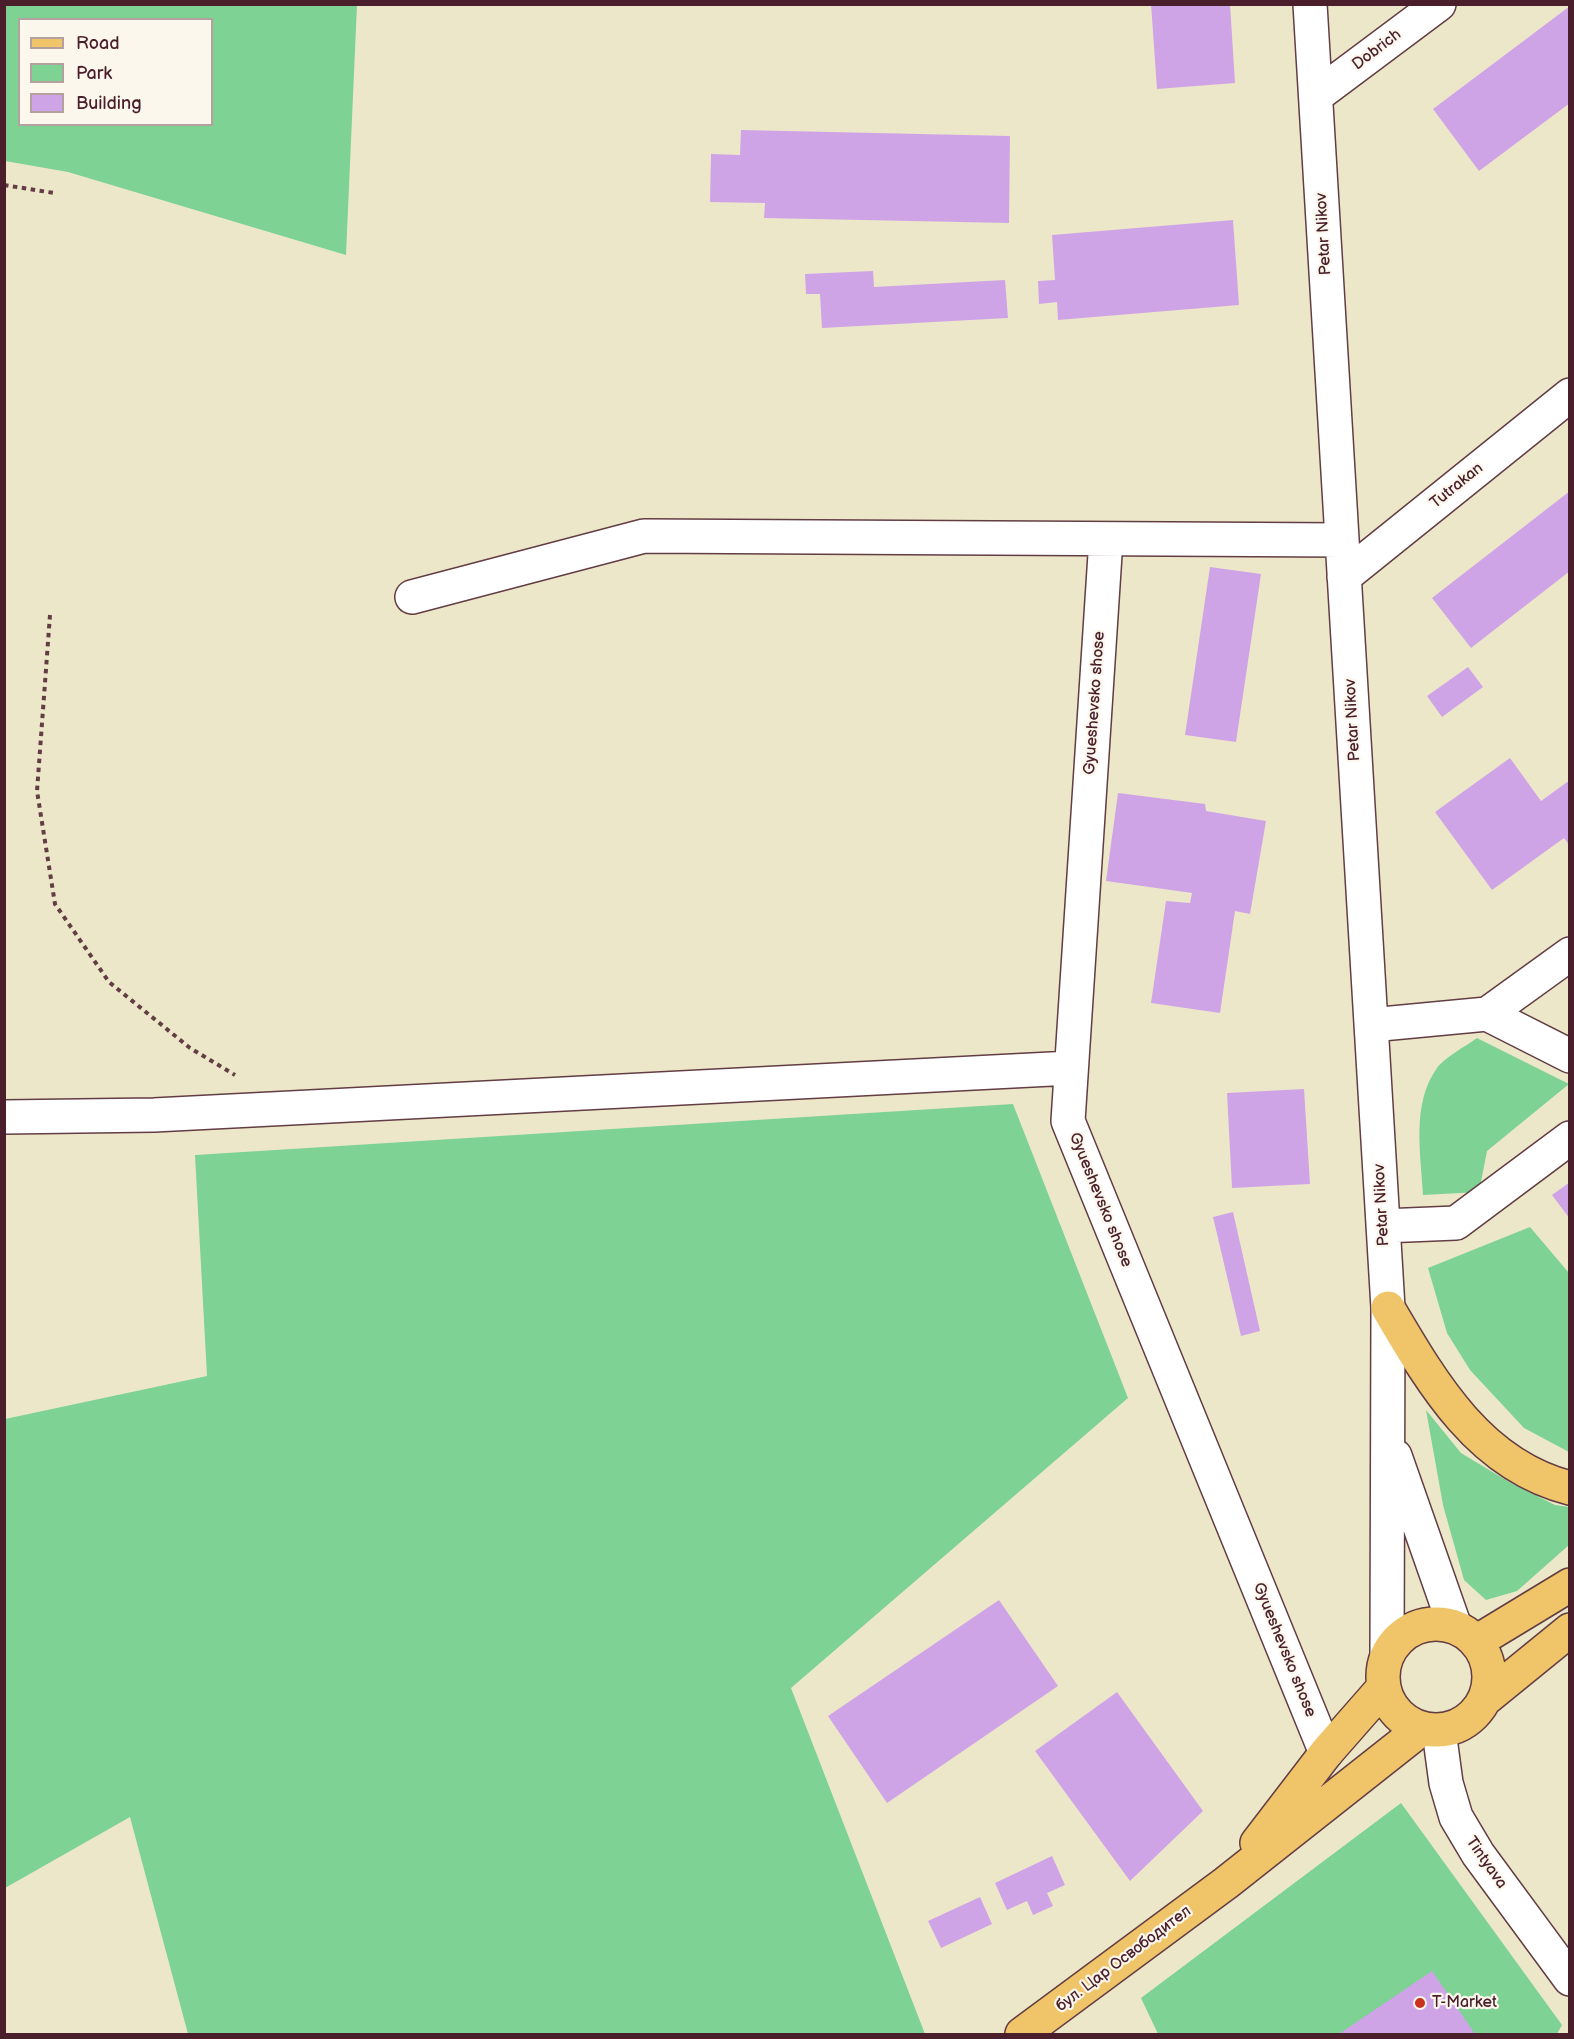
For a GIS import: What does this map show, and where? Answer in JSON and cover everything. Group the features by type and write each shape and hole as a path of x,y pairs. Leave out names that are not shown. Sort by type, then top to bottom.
{"main road":[{"path":"1388,1308 1421,1364 1474,1433 1511,1464 1552,1483 1569,1488"},
{"path":"1466,1635 1569,1585"},
{"path":"1430,1730 1407,1723 1388,1702 1383,1688 1382,1670 1387,1654 1396,1641 1408,1631 1439,1623 1466,1635 1485,1655 1489,1670 1489,1685 1484,1700"},
{"name":"бул. Цар Освободител","path":"1022,2034 1430,1730 1455,1728 1468,1720 1484,1700 1569,1630"},
{"name":"бул. Цар Освободител","path":"1226,1883 1326,1753 1383,1688"}],"street":[{"name":"Petar Nikov","path":"1311,4 1388,1308 1387,1654"},
{"name":"Dobrich","path":"1316,96 1439,4"},
{"name":"Tutrakan","path":"1344,576 1569,395"},
{"path":"412,597 644,536 1342,540"},
{"name":"Gyueshevsko shose","path":"1106,538 1068,1121 1326,1753"},
{"path":"1371,1025 1488,1014 1569,954"},
{"path":"1488,1014 1569,1056"},
{"path":"4,1117 154,1115 1071,1068"},
{"path":"1383,1226 1456,1223 1569,1137"},
{"name":"Petar Nikov","path":"1387,1435 1466,1635"},
{"name":"Tintyava","path":"1430,1730 1456,1817 1478,1854 1569,1979"}],"path":[{"path":"4,185 54,193"},
{"path":"50,615 37,791 55,904 109,982 190,1048 236,1075 274,1108"}],"green space":[{"path":"4,5 357,5 346,255 68,172 5,161"},
{"path":"1477,1038 1569,1084 1487,1151 1479,1192 1423,1195 1420,1130 1424,1097 1429,1082 1440,1064"},
{"path":"1013,1104 1128,1398 791,1688 925,2034 188,2034 130,1817 5,1888 5,1419 207,1376 195,1155"},
{"path":"1530,1227 1569,1273 1569,1452 1524,1428 1470,1370 1447,1333 1428,1268"},
{"path":"1426,1410 1461,1453 1511,1483 1555,1505 1569,1507 1569,1545 1517,1591 1486,1600 1464,1580 1443,1505"},
{"path":"1401,1803 1562,2025 1557,2034 1158,2034 1141,1998"}],"building":[{"path":"1151,4 1230,4 1235,83 1157,89"},
{"path":"1570,6 1570,103 1479,171 1433,109"},
{"path":"741,130 1010,136 1009,223 764,218 765,203 710,202 711,154 740,155"},
{"path":"1233,220 1239,305 1058,320 1057,302 1039,304 1038,281 1055,280 1052,235"},
{"path":"873,271 874,287 1005,280 1008,318 822,328 820,294 806,294 805,274"},
{"path":"1570,491 1570,571 1471,648 1432,598"},
{"path":"1210,567 1261,574 1236,742 1185,735"},
{"path":"1468,667 1483,687 1442,717 1427,696"},
{"path":"1510,758 1541,801 1570,780 1570,846 1564,838 1492,890 1435,812"},
{"path":"1118,793 1205,804 1206,811 1266,821 1250,914 1235,911 1220,1013 1151,1003 1166,901 1190,903 1192,893 1106,881"},
{"path":"1304,1089 1310,1184 1232,1188 1227,1093"},
{"path":"1570,1182 1570,1219 1552,1195"},
{"path":"1233,1212 1260,1331 1241,1336 1213,1217"},
{"path":"999,1600 1058,1686 887,1803 828,1716"},
{"path":"1117,1692 1203,1811 1130,1881 1035,1751"},
{"path":"1052,1856 1065,1885 1047,1893 1053,1906 1033,1915 1027,1901 1007,1910 995,1883"},
{"path":"980,1897 992,1924 941,1948 928,1921"},
{"name":"T-Market","path":"1432,1971 1475,2034 1339,2034"}],"place":[{"name":"T-Market","path":"1420,2003"}]}
